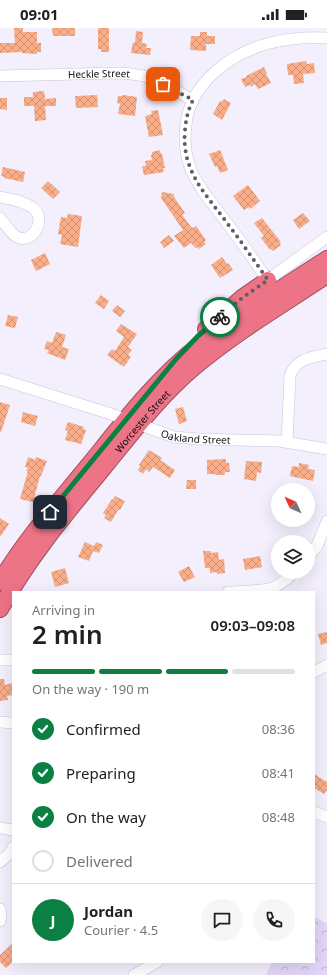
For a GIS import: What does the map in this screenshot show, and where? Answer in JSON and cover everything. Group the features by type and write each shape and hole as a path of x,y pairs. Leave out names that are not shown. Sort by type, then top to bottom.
{"highway":[{"name":"Worcester Street","path":"0,609 21,574 40,547 133,421 145,397 173,368 197,347 327,258"},
{"name":"Worcester Street","path":"0,582 40,525 133,421 204,359 229,340 327,275"},
{"path":"145,397 176,359 198,336 232,307 268,280"}],"street":[{"path":"327,38 304,38 270,43 235,58 217,70 199,89 193,100 187,116 185,142 186,157 201,188 231,227 268,280 327,237"},
{"name":"Heckle Street","path":"0,76 116,73 132,74 156,80 193,100"},
{"path":"0,197 28,205 36,210 39,221 37,228 32,234 19,238 13,234 0,218"},
{"path":"287,442 291,371 297,364 304,360 314,356 327,354"},
{"name":"Oakland Street","path":"0,379 133,421 167,435 180,438 272,440 327,449"},
{"path":"315,549 327,521"},
{"path":"250,591 272,588 287,579"},
{"path":"0,660 12,660"},
{"path":"315,671 327,665"},
{"path":"0,722 12,723"},
{"path":"315,812 327,817"},
{"path":"0,828 12,830"},
{"path":"0,862 10,853 12,849"},
{"path":"0,909 0,921"},
{"path":"134,975 155,963"}],"green space":[{"path":"315,917 327,923 327,975 266,975 272,963 315,963"}],"building":[{"path":"14,28 23,28 23,32 37,32 37,43 41,43 41,52 37,52 37,54 22,52 0,53 0,43 15,43"},
{"path":"52,28 75,28 75,36 53,36"},
{"path":"98,28 109,28 109,52 101,52 101,49 98,49"},
{"path":"136,31 143,32 142,43 147,44 146,48 151,48 150,55 131,53 133,42 135,43"},
{"path":"200,32 207,32 207,36 215,36 215,44 206,44 206,51 190,50 191,36 200,36"},
{"path":"306,61 307,64 314,63 315,73 303,74 304,83 294,84 293,75 288,75 287,64"},
{"path":"264,67 271,83 258,89 255,84 251,87 250,85 245,87 241,79"},
{"path":"44,91 45,99 56,98 56,106 45,106 46,120 35,121 34,106 24,106 24,97 33,97 33,92"},
{"path":"97,95 98,107 76,108 75,96"},
{"path":"123,95 137,97 135,116 118,114 120,104 117,103 118,96"},
{"path":"0,98 7,98 7,110 0,109"},
{"path":"224,99 231,103 222,120 213,114 220,101 222,102"},
{"path":"158,110 163,135 149,137 145,116 152,114 151,111"},
{"path":"160,150 165,168 163,168 164,172 144,175 142,166 146,166 145,161 152,160 152,152"},
{"path":"220,150 228,170 220,173 217,166 215,167 209,154"},
{"path":"3,167 25,172 23,182 1,176"},
{"path":"48,181 60,192 53,199 41,188"},
{"path":"248,185 260,201 250,209 249,207 244,210 233,196"},
{"path":"162,192 174,194 174,197 185,213 182,215 192,228 196,226 206,240 204,242 206,244 199,249 191,243 184,248 174,236 183,230 161,198"},
{"path":"303,213 310,221 299,229 293,220"},
{"path":"68,214 82,216 78,247 60,244 62,235 58,234 61,217 67,218"},
{"path":"262,218 281,242 279,243 281,245 273,251 271,249 270,250 261,238 264,236 254,223"},
{"path":"169,235 174,241 164,248 160,242"},
{"path":"45,253 50,264 36,271 31,260"},
{"path":"222,257 233,270 220,278 211,265"},
{"path":"101,295 109,301 104,309 95,303"},
{"path":"117,305 125,311 120,317 112,311"},
{"path":"8,315 18,317 15,328 5,326"},
{"path":"121,324 137,334 128,347 132,350 128,355 131,357 124,367 107,355 112,349 115,351 124,337 116,331"},
{"path":"56,332 66,335 62,347 69,349 65,360 47,353 49,350 44,349 47,341 52,343"},
{"path":"0,402 10,405 1,432 0,432"},
{"path":"183,407 187,421 179,424 175,409"},
{"path":"23,412 38,416 35,426 21,422"},
{"path":"68,422 84,427 83,429 86,430 81,444 65,440 68,431 65,430"},
{"path":"149,450 162,458 160,460 175,470 170,478 153,467 149,472 146,469 143,474 138,470 139,465"},
{"path":"28,457 35,460 36,457 47,461 40,476 33,502 20,499 28,471 26,471 28,468 25,467"},
{"path":"226,459 226,463 229,463 230,472 225,472 225,475 207,474 207,460"},
{"path":"246,461 262,462 261,473 257,472 256,481 244,479"},
{"path":"299,463 309,465 308,469 315,470 313,481 290,476 292,466 299,467"},
{"path":"187,480 196,480 196,489 186,489"},
{"path":"115,496 125,501 111,522 104,518 106,515 103,513"},
{"path":"0,518 9,524 0,537"},
{"path":"85,542 94,546 96,542 103,545 99,553 93,551 89,561 78,557"},
{"path":"203,551 211,551 211,553 218,552 219,560 224,559 225,573 210,573 210,568 205,568"},
{"path":"260,556 262,567 245,570 243,559"},
{"path":"189,566 195,577 184,582 178,572"},
{"path":"65,568 69,583 55,587 51,572"},
{"path":"327,632 327,643 321,645 318,634"},
{"path":"0,679 4,679 5,685 12,683 12,695 7,696 8,700 0,701"},
{"path":"315,775 327,782 327,790 324,794 315,789"},
{"path":"12,944 12,963 6,968 0,962 0,955"}],"way so far":[{"path":"163,84 193,100 187,116 185,129 185,152 192,172 201,188 231,227 268,280 242,298 220,317"}],"route":[{"path":"50,512 176,359 198,336 220,317"}]}
